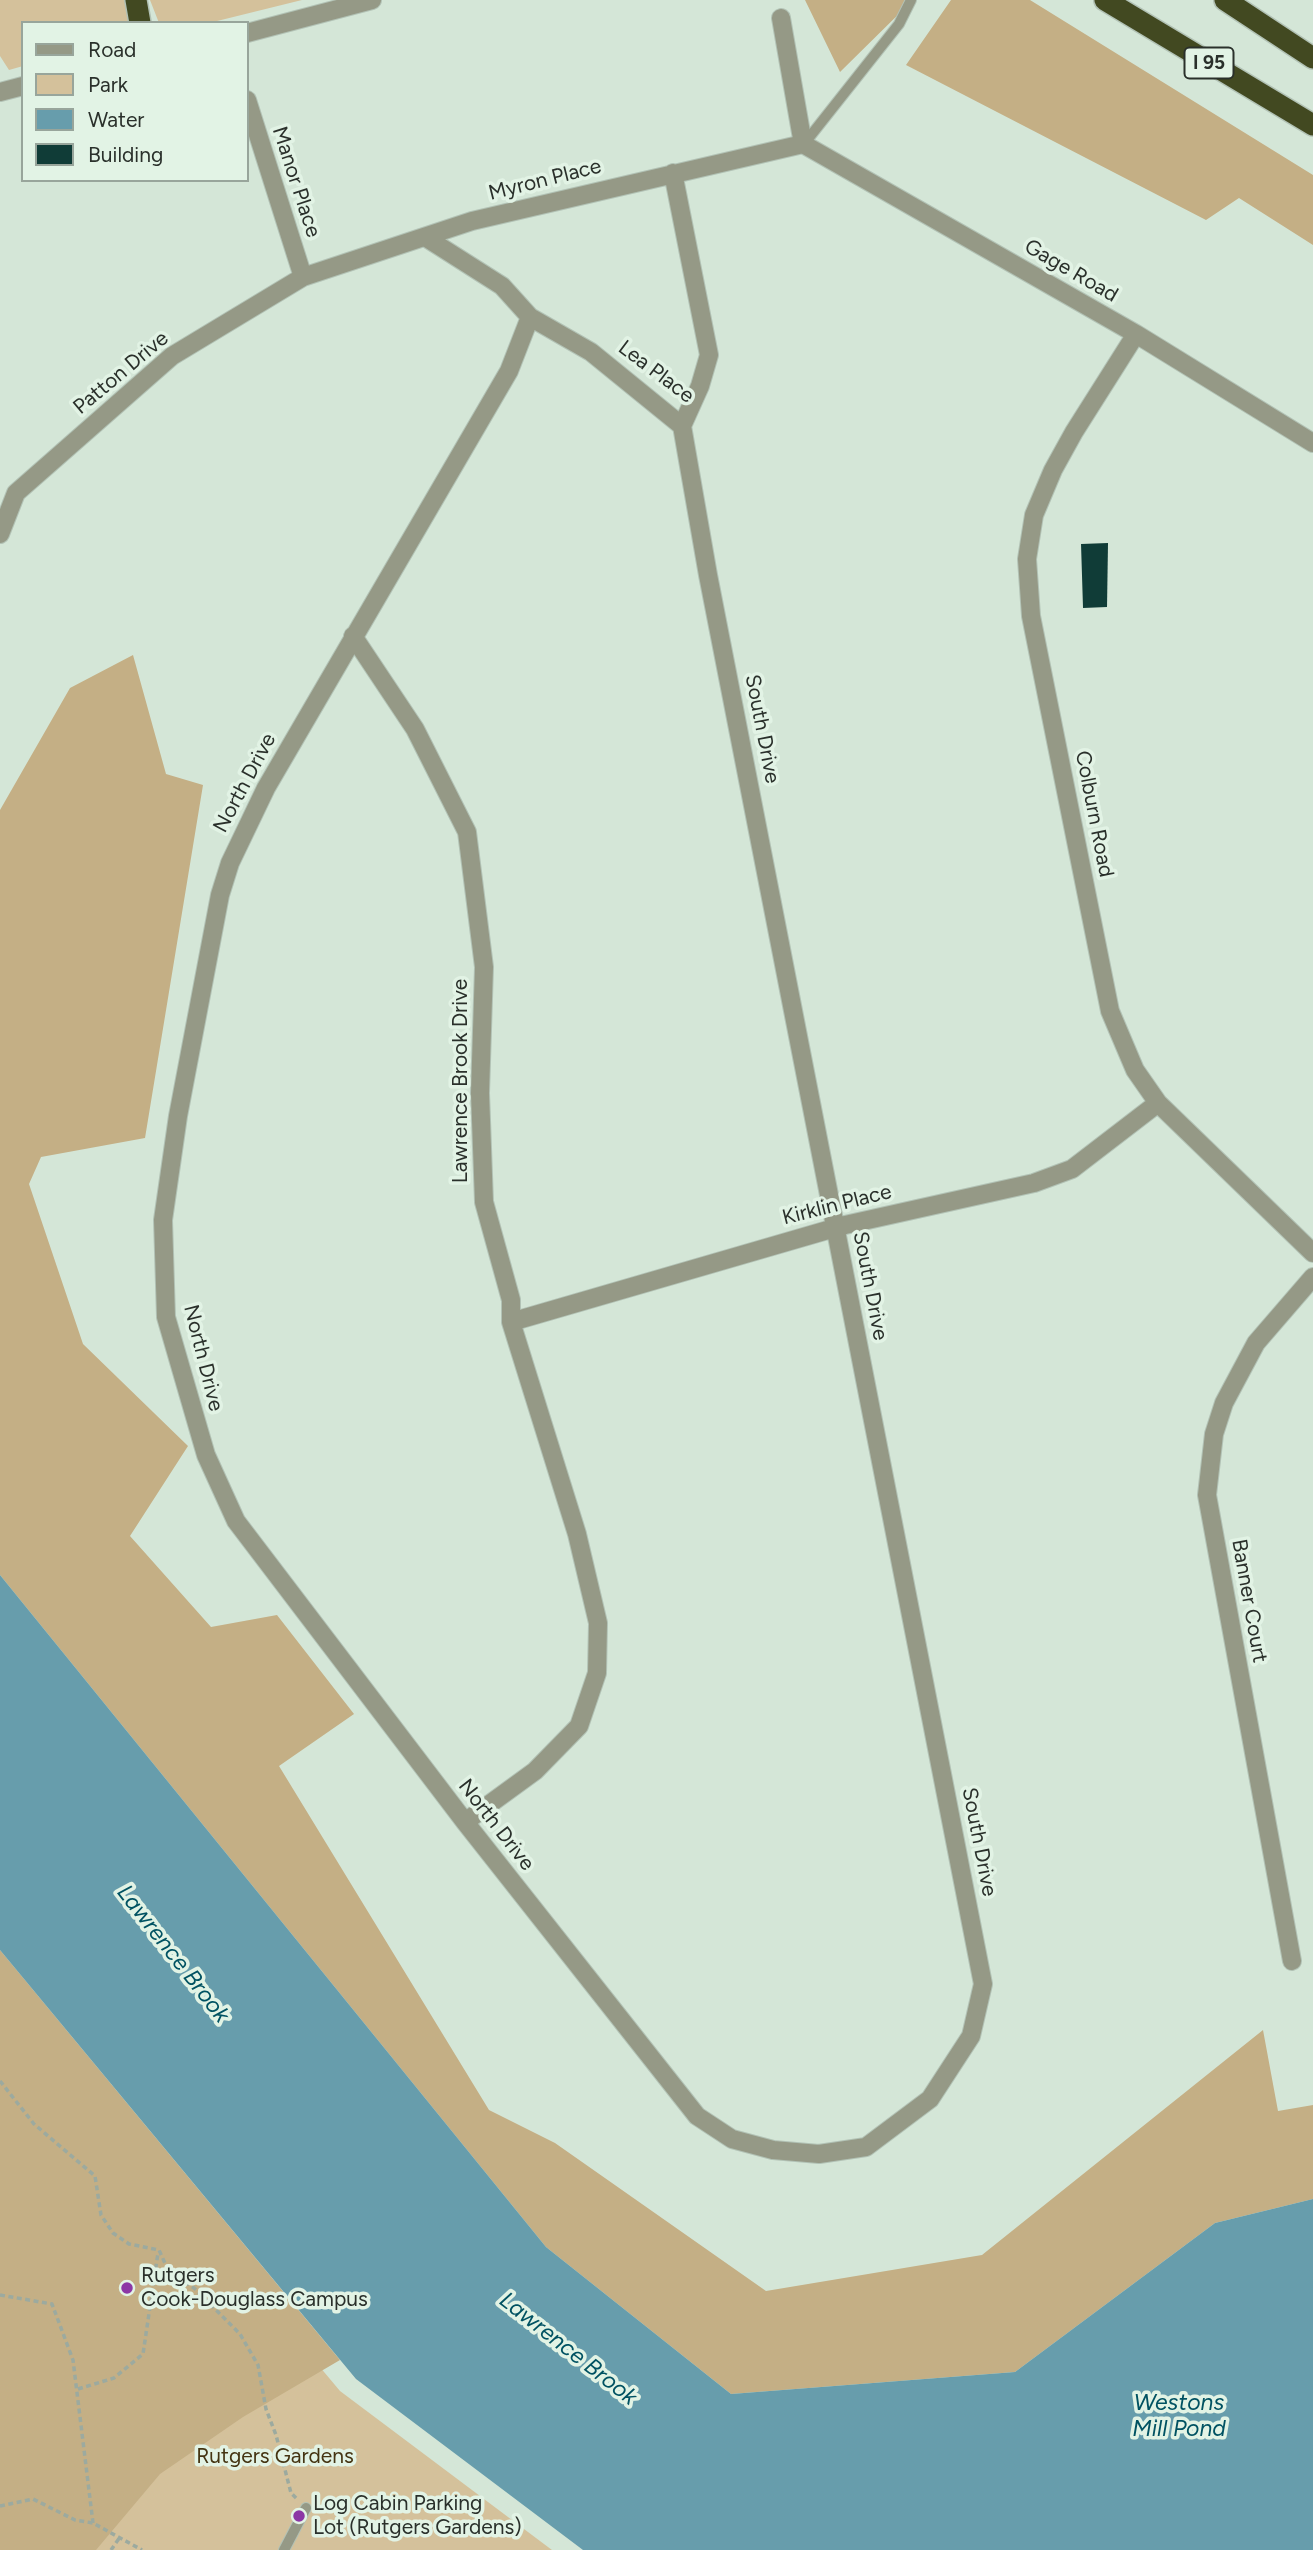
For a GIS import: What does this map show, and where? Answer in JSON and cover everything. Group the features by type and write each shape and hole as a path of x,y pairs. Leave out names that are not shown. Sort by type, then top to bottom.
{"highway":[{"path":"136,0 140,21"},
{"name":"I 95","path":"1105,0 1313,125"},
{"path":"1225,0 1313,58"}],"street":[{"path":"248,33 372,0"},
{"path":"781,18 803,144"},
{"path":"0,92 21,87"},
{"name":"Manor Place","path":"248,103 303,277"},
{"name":"Myron Place","path":"303,277 472,221 803,144"},
{"name":"Gage Road","path":"803,144 1136,334 1313,443"},
{"name":"Lea Place","path":"425,237 502,286 530,317 592,352 682,426 700,386 709,355 673,173"},
{"name":"Patton Drive","path":"0,534 16,493 172,356 303,277"},
{"name":"North Drive","path":"530,317 509,370 266,788 230,863 220,895 178,1116 163,1220 166,1317 206,1455 236,1521 465,1822 697,2116 732,2138 773,2150 819,2154 866,2147 894,2125"},
{"name":"Colburn Road","path":"1136,334 1053,470 1034,515 1027,559 1031,616 1110,1011 1135,1070 1158,1103 1313,1253"},
{"name":"South Drive","path":"682,426 983,1984 971,2036 930,2099 894,2125"},
{"name":"Lawrence Brook Drive","path":"354,636 415,729 467,832 484,967 480,1093 484,1202 511,1300 511,1322 577,1534 598,1623 597,1673 579,1726 535,1771 465,1822"},
{"name":"Kirklin Place","path":"511,1322 836,1227 1034,1183 1072,1169 1158,1103"},
{"name":"Banner Court","path":"1292,1961 1207,1495 1214,1434 1224,1403 1256,1343 1313,1278"}],"lane":[{"path":"803,144 900,24 911,0"},
{"path":"284,2550 306,2508"}],"path":[{"path":"0,2081 34,2124 95,2176 101,2215 113,2233 129,2244 159,2250"},
{"path":"77,2389 114,2378 143,2354 159,2250"},
{"path":"159,2250 169,2272 194,2288 240,2334 258,2365 266,2409 292,2493 306,2508"},
{"path":"0,2295 52,2304 73,2360 93,2523"},
{"path":"0,2506 33,2499 75,2521 93,2523 142,2550"},
{"path":"111,2550 120,2537"}],"green space":[{"path":"0,0 126,0 129,21 21,21 21,67 9,70 0,56"},
{"path":"150,0 302,0 217,21 158,21"},
{"name":"Rutgers Gardens","path":"288,2329 340,2391 552,2550 56,2550"}],"shaded area":[{"path":"805,0 913,0 840,72"},
{"path":"951,0 1030,0 1313,175 1313,245 1239,198 1206,220 906,65"},
{"path":"133,655 166,774 203,785 145,1138 41,1157 29,1184 83,1344 188,1446 130,1536 211,1627 277,1615 354,1714 279,1766 489,2110 555,2143 766,2291 982,2255 1263,2030 1278,2111 1313,2105 1313,2199 1215,2223 1015,2372 731,2394 546,2247 0,1575 0,810 70,688"},
{"name":"Rutgers Cook-Douglass Campus","path":"0,1950 340,2360 243,2417 160,2474 96,2550 0,2550"}],"water":[{"name":"Westons Mill Pond","path":"0,1575 546,2247 731,2394 1015,2372 1215,2223 1313,2199 1313,2550 583,2550 356,2379 0,1950"}],"building":[{"path":"1108,543 1107,607 1083,608 1081,544"}],"place":[{"name":"Rutgers Cook-Douglass Campus","path":"127,2288"},
{"name":"Log Cabin Parking Lot (Rutgers Gardens)","path":"299,2516"}],"water label":[{"name":"Lawrence Brook","path":"173,1954"},
{"name":"Lawrence Brook","path":"568,2349"}]}
